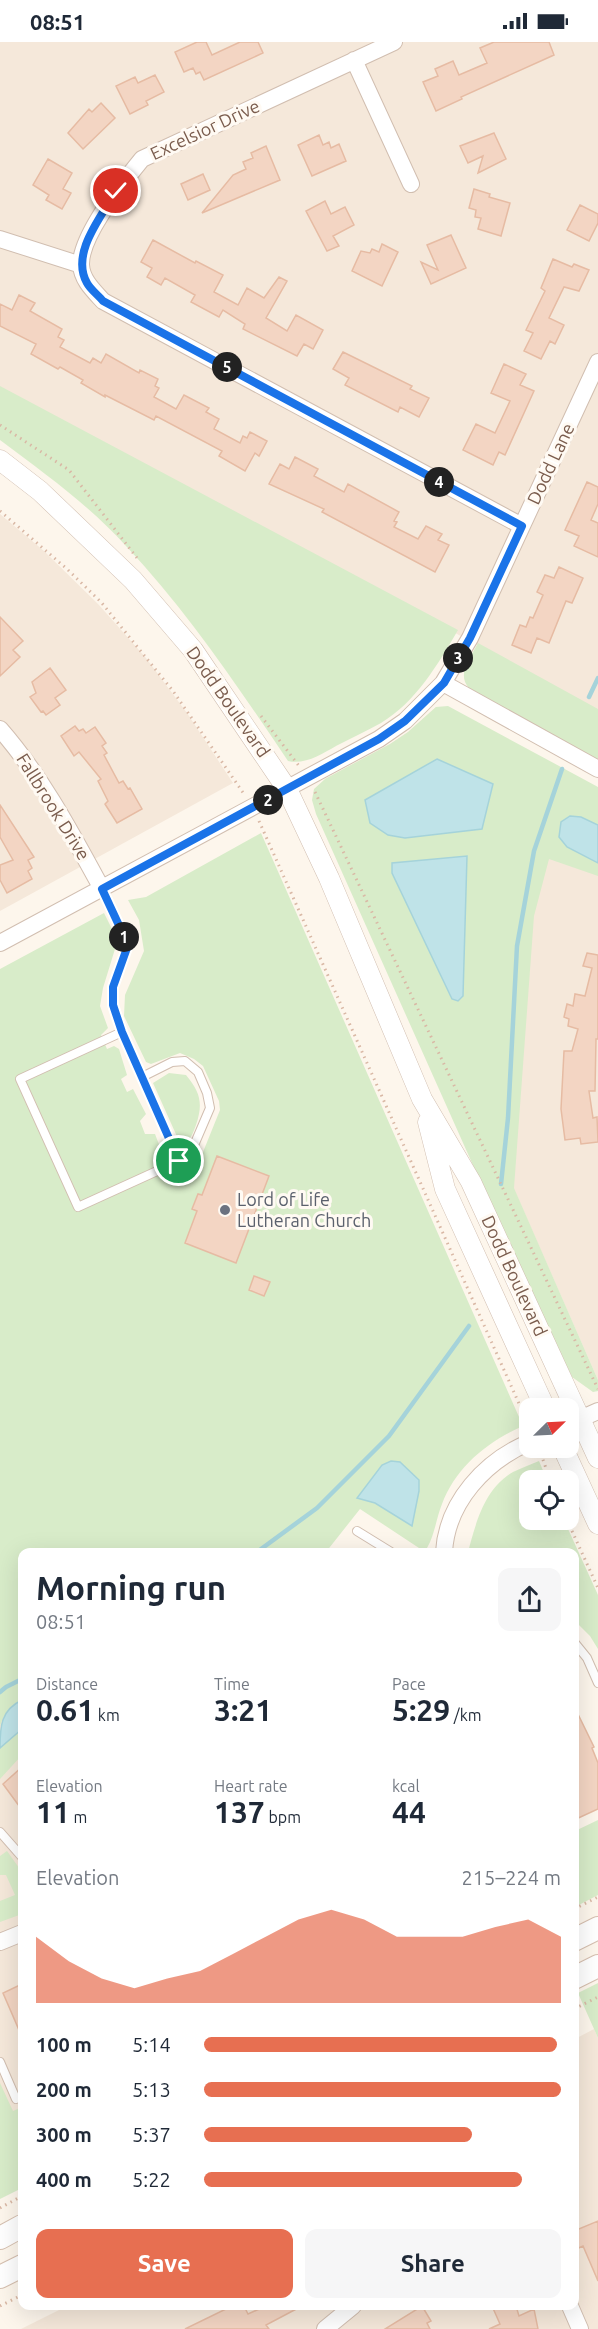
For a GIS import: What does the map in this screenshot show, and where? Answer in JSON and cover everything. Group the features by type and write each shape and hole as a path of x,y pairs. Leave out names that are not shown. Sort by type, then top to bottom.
{"main road":[{"path":"579,1938 598,1929"},
{"path":"579,1976 598,1966"},
{"path":"0,2238 18,2228"},
{"path":"0,2277 18,2268"}],"street":[{"name":"Excelsior Drive","path":"81,265 85,246 116,191 142,159 394,42"},
{"path":"354,60 411,184"},
{"path":"0,239 81,265 87,283 103,301 522,526"},
{"name":"Dodd Lane","path":"0,943 379,739 405,721 444,683 470,638 598,362"},
{"name":"Dodd Boulevard","path":"0,460 40,491 133,580 193,650 287,789 329,878 422,1099 471,1182 589,1415 598,1458"},
{"path":"444,683 598,769"},
{"name":"Fallbrook Drive","path":"0,729 20,752 66,824 102,889"},
{"name":"Dodd Boulevard","path":"422,1099 445,1189 540,1398"},
{"path":"444,1548 456,1509 473,1481 495,1460 519,1448"},
{"path":"568,1458 598,1524"},
{"path":"0,1942 18,1934"},
{"path":"325,2329 348,2310"},
{"path":"572,2310 580,2329"}],"lane":[{"path":"102,889 127,948 113,987 113,1005 122,1032 179,1161"},
{"path":"122,1032 20,1079 78,1207 179,1161 192,1150 210,1108 207,1093 198,1072 185,1061 172,1062 142,1077"},
{"path":"357,1531 385,1548"},
{"path":"579,1648 587,1658 598,1683"},
{"path":"0,1832 18,1852"},
{"path":"0,2062 16,2098"}],"path":[{"path":"0,511 68,569 101,602 173,691 252,808 519,1403"},
{"path":"572,1530 598,1588"},
{"path":"579,1906 598,1897"},
{"path":"579,2006 598,1997"},
{"path":"0,2208 18,2198"},
{"path":"0,2306 18,2297"}],"shaded area":[{"path":"0,42 598,42 598,710 0,388"},
{"path":"0,514 44,551 99,605 146,658 187,713 233,783 0,911"},
{"path":"436,707 598,804 598,1380 514,1189 325,779 390,744 408,732"},
{"path":"0,1617 18,1638 18,2163 0,2172"},
{"path":"594,2029 598,2038 598,2329 21,2329 59,2310 579,2310 579,2037"}],"green space":[{"path":"0,386 458,630 425,681 394,714 376,726 313,758 288,761 212,650 149,571 112,531 81,503 0,440"},
{"path":"478,643 598,709 598,760 469,688 465,683 464,671"},
{"path":"448,706 598,787 598,876 549,859 534,916 514,1188 598,1380 598,1391 593,1392 572,1377 523,1277 316,814 312,800 314,789 325,779 390,744 408,732 436,707"},
{"path":"261,833 519,1417 519,1428 485,1448 464,1467 442,1504 427,1548 419,1548 360,1509 329,1548 18,1548 18,1702 8,1710 0,1726 0,969 104,913 115,935 115,949 100,1006 108,1028 101,1035 107,1049 114,1046 119,1049 127,1075 121,1079 127,1092 133,1089 146,1114 140,1121 145,1134 155,1134 165,1160 159,1163 166,1179 192,1165 201,1157 220,1110 219,1101 203,1066 180,1053 151,1064 146,1062 124,1016 125,995 144,951 139,920 128,900 146,897"},
{"path":"169,1073 186,1075 198,1093 200,1111 191,1137 186,1142 179,1141 153,1083"},
{"path":"539,1461 543,1470 519,1470 519,1530 569,1530 577,1548 469,1548 483,1507 503,1479 513,1472"},
{"path":"579,1553 598,1595 598,1649 579,1625"},
{"path":"18,1732 18,1759 0,1779 0,1748"},
{"path":"598,1820 598,1895 579,1905 579,1829"},
{"path":"7,1851 18,1866 18,1915 0,1922 0,1901 15,1895 6,1875 0,1875 0,1856"},
{"path":"598,1983 598,2038 579,1995 579,1992"},
{"path":"0,2083 13,2111 18,2109 18,2190 0,2199"}],"water":[{"path":"437,759 493,784 482,829 405,838 388,835 370,823 365,800"},
{"path":"570,816 581,817 598,825 598,863 567,847 559,837 561,822"},
{"path":"467,856 463,996 458,1001 452,999 392,873 392,863"},
{"path":"391,1461 400,1462 419,1480 412,1526 375,1503 357,1498 382,1465"},
{"path":"18,1702 18,1732 0,1748 3,1720"}],"building":[{"path":"197,42 206,42 212,55 240,42 258,42 263,53 204,80 200,72 196,74 193,68 184,72 175,52"},
{"path":"494,42 549,42 554,55 461,97 462,99 436,111 423,82 438,76 435,69 453,61 459,75 487,63 480,48"},
{"path":"155,75 164,92 146,101 148,105 130,114 116,86 135,77 138,83"},
{"path":"101,103 115,118 83,149 68,133 89,109 92,112"},
{"path":"494,133 506,159 478,173 483,156 468,163 460,146"},
{"path":"319,135 323,145 329,142 331,148 339,144 346,161 312,176 298,145"},
{"path":"266,146 280,180 202,213 233,175 246,169 243,162 253,158 251,153"},
{"path":"48,159 72,173 63,189 71,193 62,209 46,200 49,195 33,185"},
{"path":"203,174 210,190 188,200 181,184"},
{"path":"474,189 490,194 489,197 510,203 501,236 478,229 481,218 475,217 476,210 469,208"},
{"path":"325,201 331,214 345,207 354,225 333,236 339,246 327,251 306,211"},
{"path":"580,205 598,214 598,223 589,241 567,230"},
{"path":"451,235 466,268 431,284 421,262 438,270 427,245"},
{"path":"153,240 223,275 214,292 238,305 247,288 264,298 279,277 287,281 266,318 287,331 296,315 323,330 313,349 304,344 297,356 243,329 245,324 223,310 219,317 191,302 195,295 165,278 161,285 147,277 152,268 141,262"},
{"path":"382,244 398,252 382,286 352,271 361,251 370,253 372,249 379,252"},
{"path":"553,259 572,267 574,264 589,270 579,291 564,287 549,318 564,325 555,344 550,341 541,359 524,351 533,333 526,330 545,291 541,288"},
{"path":"19,295 35,303 30,311 62,329 58,337 64,340 60,347 90,363 93,358 101,363 106,354 139,373 140,370 158,379 155,386 159,388 154,397 176,409 184,395 209,408 206,412 219,419 214,429 240,443 243,436 247,438 250,432 267,441 259,456 255,453 245,471 219,456 222,451 156,416 154,420 105,395 105,397 81,383 83,380 31,354 36,344 0,326 0,304 12,310"},
{"path":"343,352 412,386 410,389 429,398 419,417 400,407 398,412 345,385 349,378 333,369"},
{"path":"504,364 526,374 520,385 534,391 505,455 499,452 493,465 463,450 476,424 495,433 510,401 491,393"},
{"path":"295,457 318,469 314,476 344,492 348,484 399,512 394,521 397,522 394,527 418,539 426,526 442,534 438,540 449,545 435,572 322,512 324,509 269,484 280,464 289,469"},
{"path":"587,482 598,487 598,504 591,520 598,523 598,557 574,546 579,536 565,530"},
{"path":"559,567 583,578 572,603 566,601 549,643 537,638 531,653 512,645 520,625 526,627 530,617 533,618 543,595 537,592 545,575 554,578"},
{"path":"0,617 23,641 13,650 20,657 0,676"},
{"path":"50,668 66,690 55,698 60,705 46,715 30,697 36,693 32,682"},
{"path":"75,726 79,731 83,729 86,733 95,727 106,743 102,746 107,753 104,755 119,783 123,781 128,789 130,788 142,809 117,823 105,804 108,801 98,781 101,779 79,752 74,756 61,736"},
{"path":"0,805 34,857 28,860 32,868 28,871 32,879 7,893 0,880 0,865 13,860 0,837"},
{"path":"587,953 598,955 598,1039 596,1039 595,1091 589,1091 593,1118 597,1117 598,1142 581,1144 580,1138 565,1140 561,1109 564,1051 572,1051 578,1029 568,1026 569,1019 564,1017 567,1004 573,1006 575,994 585,996 592,968 583,966"},
{"name":"Lord of Life Lutheran Church","path":"217,1156 269,1176 236,1263 185,1243 197,1211 192,1209 198,1194 202,1195"},
{"path":"254,1276 270,1282 264,1296 249,1290"},
{"path":"579,1716 594,1747 592,1748 598,1763 598,1809 579,1818"},
{"path":"18,1771 18,1805 3,1784"},
{"path":"18,1986 18,2028 3,1993"},
{"path":"598,2221 598,2281 583,2246 579,2248 579,2229"},
{"path":"224,2310 246,2310 248,2314 257,2310 294,2310 266,2325 269,2329 185,2329"},
{"path":"416,2310 424,2310 431,2321 427,2323 430,2329 385,2329"},
{"path":"494,2310 517,2310 519,2316 534,2310 538,2329 489,2329 500,2324"}],"waterway":[{"path":"589,697 598,678"},
{"path":"501,1184 508,1118 517,946 534,851 562,769"},
{"path":"262,1548 317,1508 389,1436 469,1326"},
{"path":"0,1692 18,1681"}],"place":[{"name":"Lord of Life Lutheran Church","path":"225,1210"}],"route":[{"path":"116,191 85,246 81,265 87,283 103,301 522,526 470,638 444,683 405,721 379,739 102,889 127,948 113,987 113,1005 122,1032 179,1161"}]}
